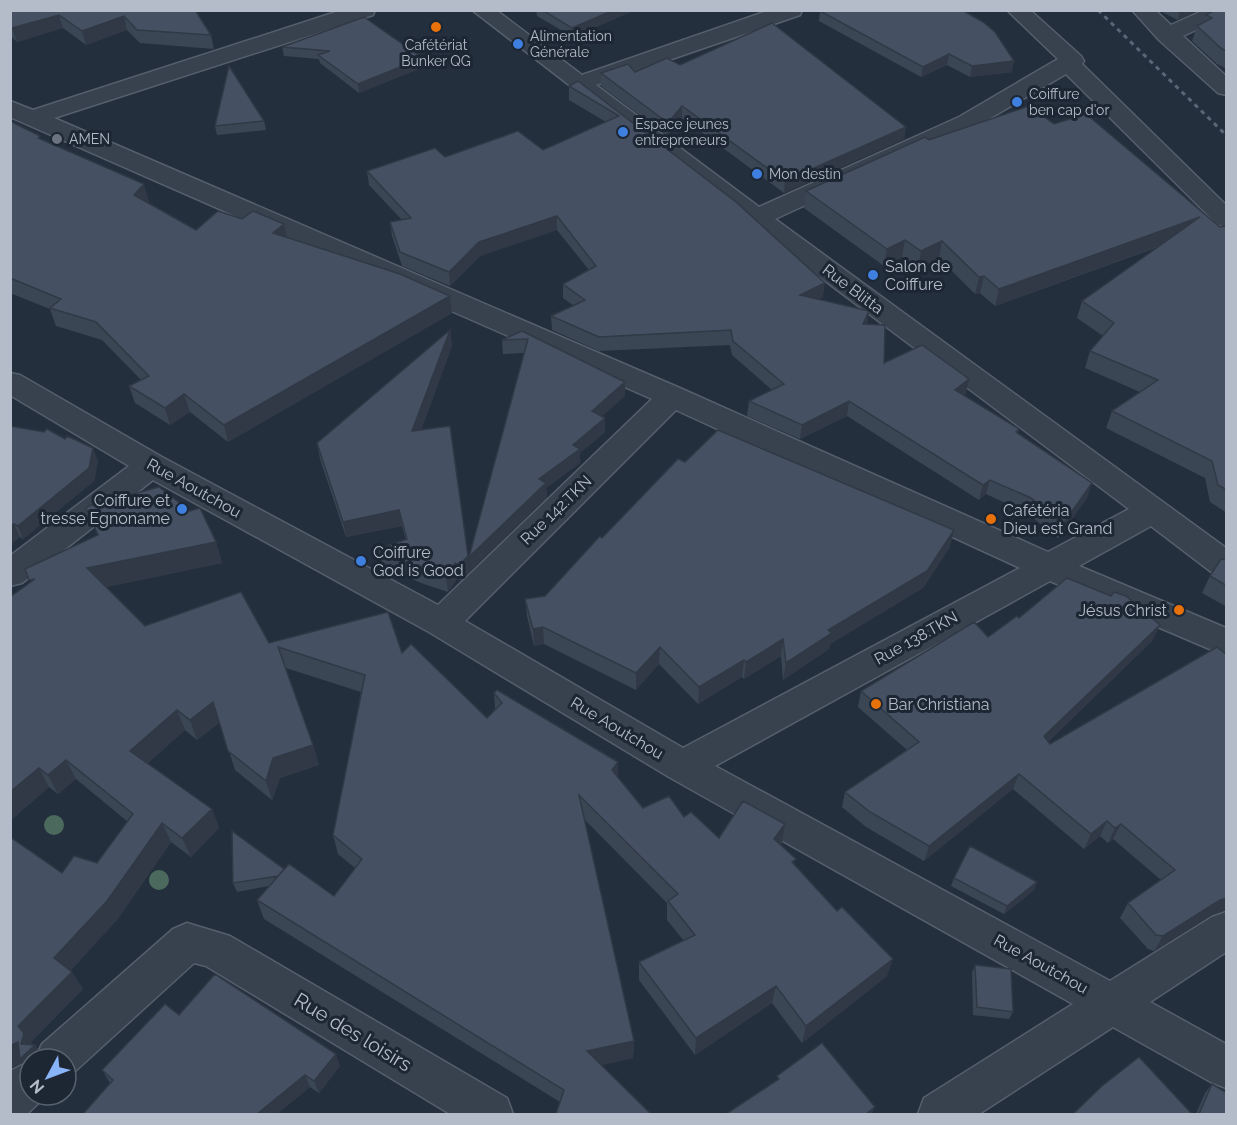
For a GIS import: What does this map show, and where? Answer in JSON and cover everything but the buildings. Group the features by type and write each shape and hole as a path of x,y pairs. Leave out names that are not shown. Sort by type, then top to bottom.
{"street":[{"path":"21,113 365,10"},
{"name":"Rue Blitta","path":"482,10 757,218 1227,565"},
{"path":"581,83 792,10"},
{"path":"757,218 968,122 1073,61 1017,10"},
{"path":"1142,10 1227,88"},
{"path":"1167,35 1223,10"},
{"path":"1068,63 1227,219"},
{"path":"21,113 672,396 1047,566 1227,643"},
{"name":"Rue Aoutchou","path":"10,382 151,465 441,623 682,766 1227,1067"},
{"name":"Rue 142.TKN","path":"441,623 672,396"},
{"path":"10,574 151,465"},
{"name":"Rue 138.TKN","path":"682,766 1152,511"},
{"path":"940,1114 1227,930"},
{"name":"Rue des loisirs","path":"70,1047 187,942 215,949 491,1114"}],"railway":[{"path":"1098,10 1226,135"}],"place":[{"name":"Cafétériat Bunker QG","path":"436,27"},
{"name":"Alimentation Générale","path":"518,44"},
{"name":"Coiffure ben cap d'or","path":"1017,102"},
{"name":"Espace jeunes entrepreneurs","path":"623,132"},
{"name":"AMEN","path":"57,139"},
{"name":"Mon destin","path":"757,174"},
{"name":"Salon de Coiffure","path":"873,275"},
{"name":"Coiffure et tresse Egnoname","path":"182,509"},
{"name":"Cafétéria Dieu est Grand","path":"991,519"},
{"name":"Coiffure God is Good","path":"361,561"},
{"name":"Jésus Christ","path":"1179,610"},
{"name":"Bar Christiana","path":"876,704"}]}
